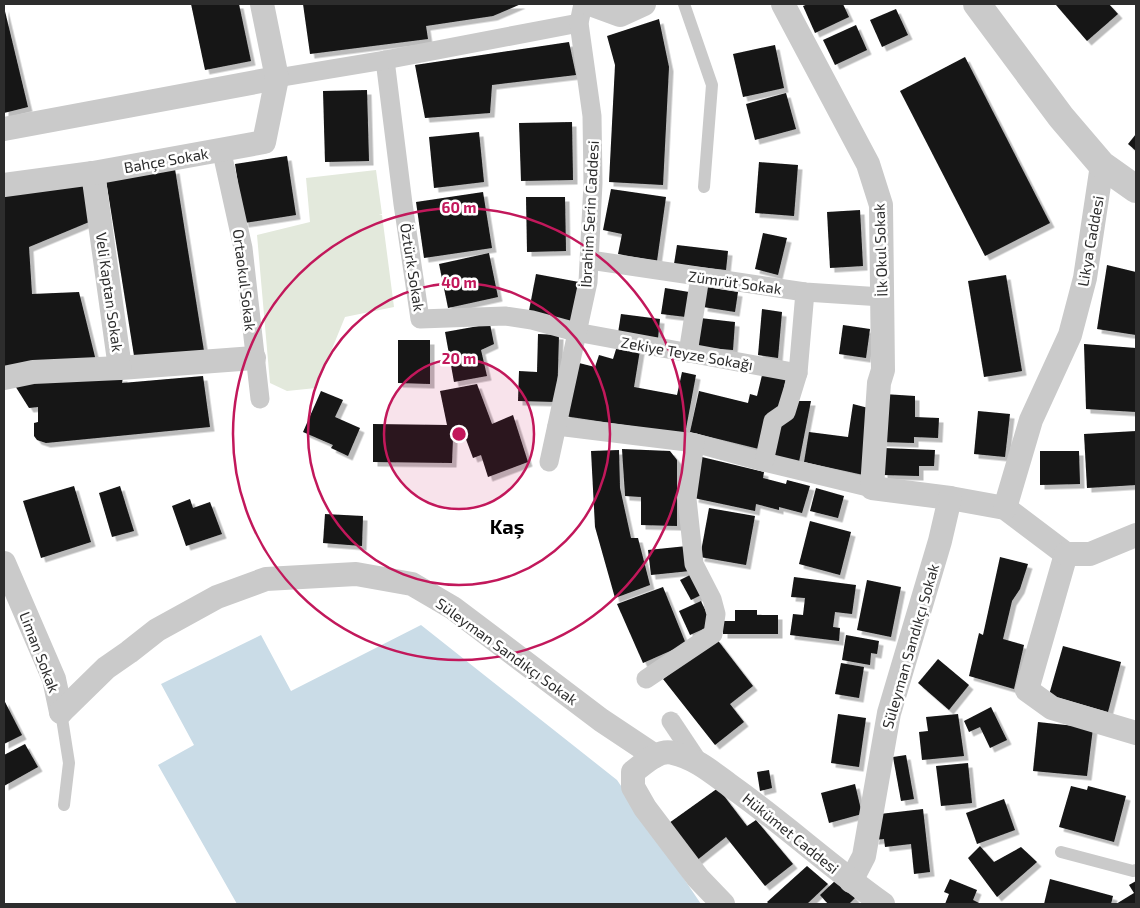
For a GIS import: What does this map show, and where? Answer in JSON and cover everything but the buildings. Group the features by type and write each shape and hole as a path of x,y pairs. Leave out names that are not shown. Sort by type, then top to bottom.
{"street":[{"path":"262,4 277,78"},
{"name":"İbrahim Serin Caddesi","path":"549,462 588,282 590,260 593,183 592,116 583,4"},
{"path":"4,129 277,78 385,60 585,13 620,15 644,4"},
{"name":"İlk Okul Sokak","path":"783,4 868,164 881,205 883,370 879,383 872,488"},
{"path":"977,4 1061,117 1102,165 1136,189"},
{"name":"Öztürk Sokak","path":"385,60 404,212 420,319 505,316 532,320 576,332"},
{"name":"Bahçe Sokak","path":"4,185 92,173 264,142 277,78"},
{"name":"Ortaokul Sokak","path":"224,162 243,248 260,398"},
{"name":"Likya Caddesi","path":"1005,508 1031,420 1070,335 1085,278 1102,165"},
{"name":"Veli Kaptan Sokak","path":"92,173 120,368 254,358"},
{"name":"Zümrüt Sokak","path":"590,260 805,292 882,296"},
{"path":"688,353 700,277"},
{"path":"764,462 773,421 786,412 798,374 805,292"},
{"name":"Zekiye Teyze Sokağı","path":"576,332 798,374"},
{"path":"4,378 33,372 120,368"},
{"path":"557,426 695,443 872,488 950,498 1005,508 1066,554 1090,554 1136,535"},
{"path":"646,679 713,634 716,614 712,599 694,564 687,499 695,443"},
{"name":"Süleyman Sandıkçı Sokak","path":"851,881 864,856 889,713 940,541 950,498"},
{"path":"1066,554 1027,690 1052,708 1136,733"},
{"name":"Liman Sokak","path":"4,563 54,679 61,712"},
{"name":"Süleyman Sandıkçı Sokak","path":"61,712 106,668 156,630 217,597 266,579 356,574 412,584 453,608 601,720 655,756"},
{"path":"670,721 699,763"},
{"name":"Hükümet Caddesi","path":"655,756 672,752 699,763 753,802 851,881 883,904"},
{"path":"655,756 633,772 633,787 646,808 698,878 723,904"}],"lane":[{"path":"684,4 712,85 704,187"},
{"name":"Liman Sokak","path":"61,712 69,763 64,805"},
{"path":"1062,852 1133,871 1136,870"}],"shaded area":[{"path":"376,170 382,214 379,215 382,215 394,307 345,317 316,388 287,391 270,383 257,235 310,222 306,178"}],"water":[{"path":"421,625 617,780 701,904 237,904 158,765 194,745 161,684 261,635 291,691"}],"district":[{"name":"Kaş","path":"507,526"}]}
